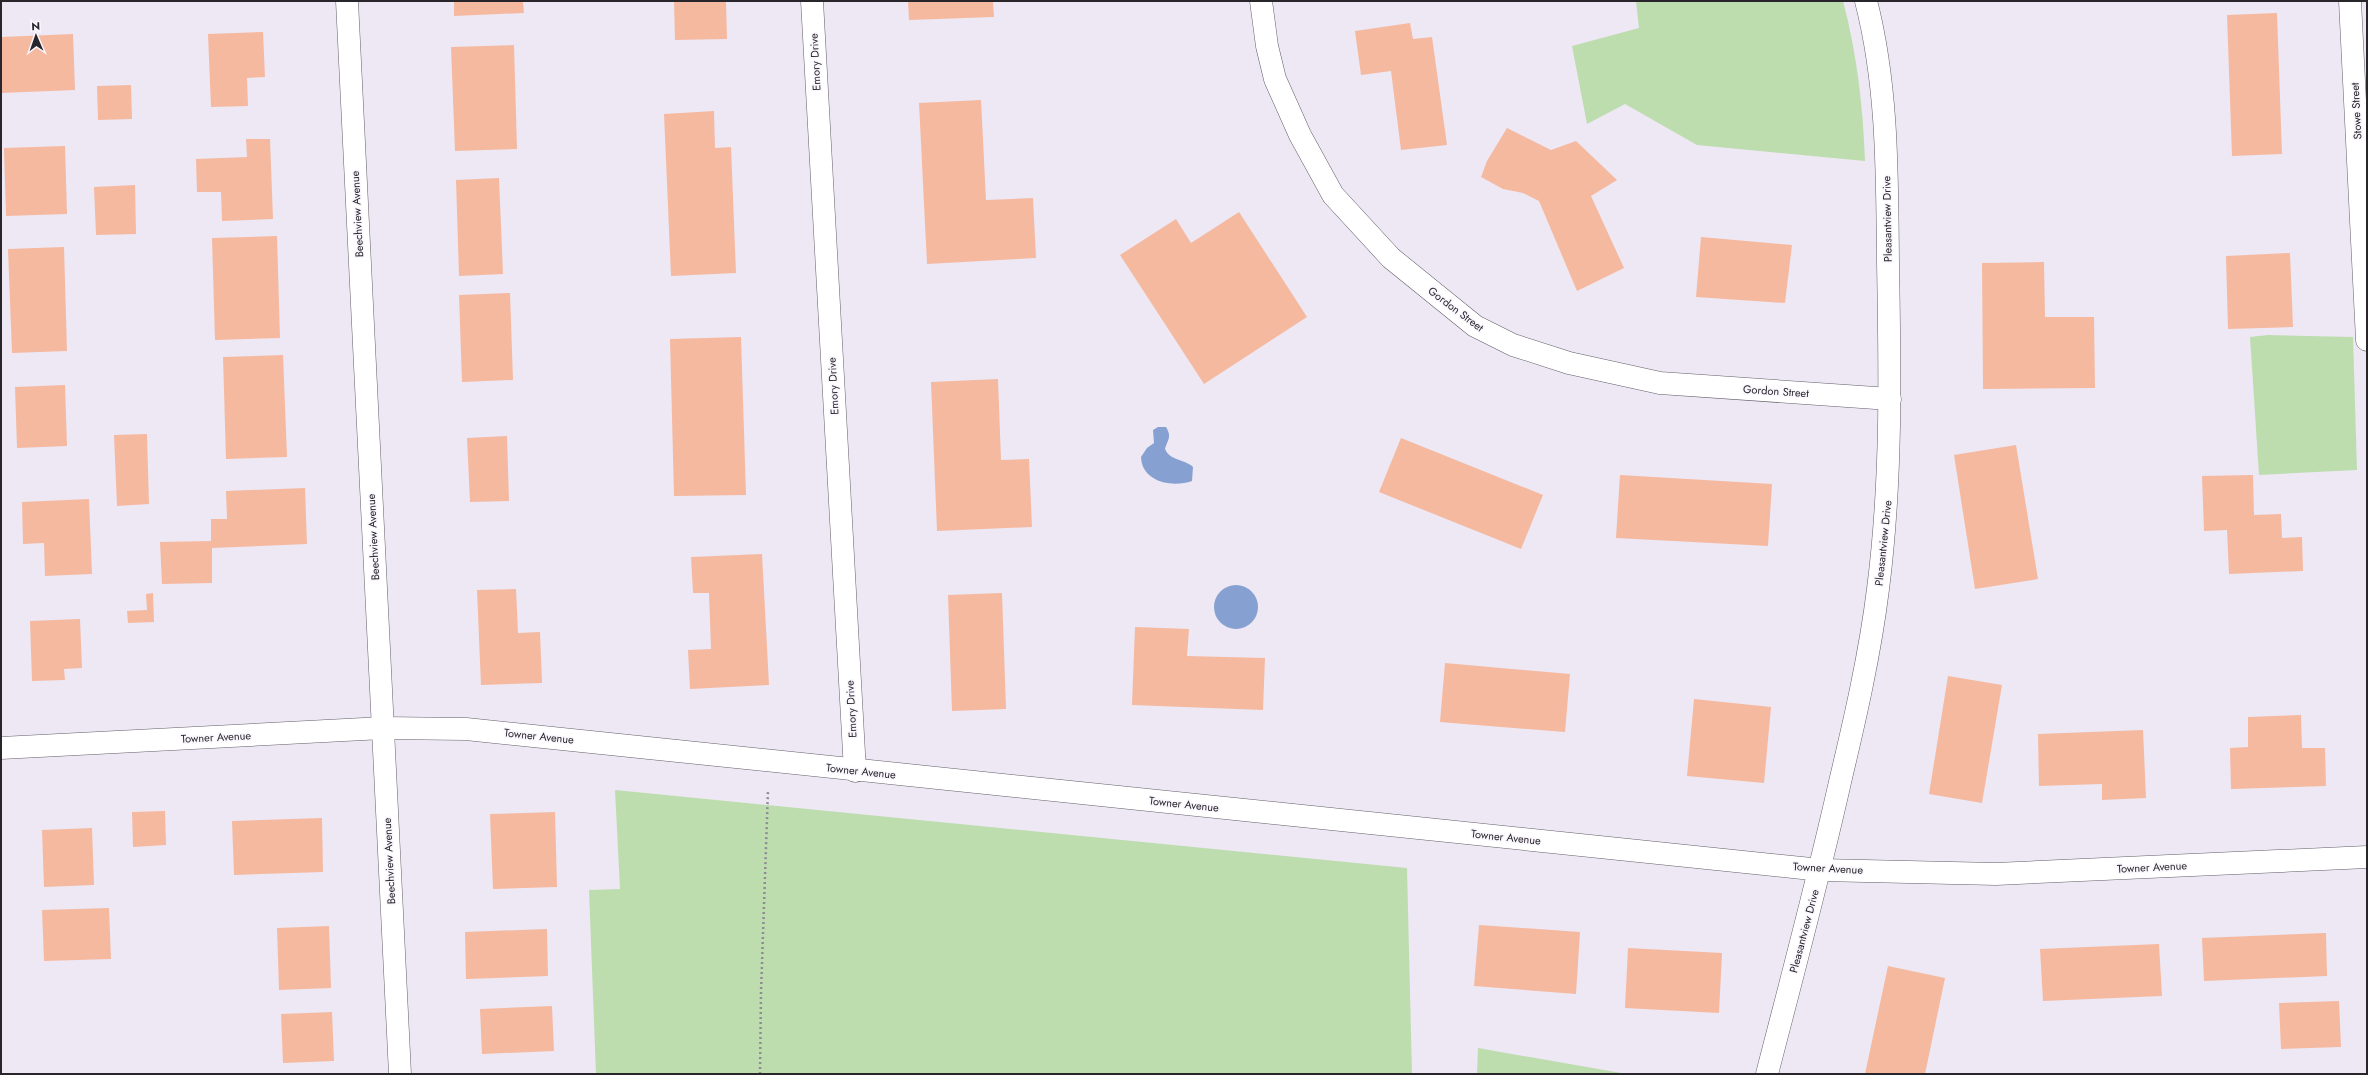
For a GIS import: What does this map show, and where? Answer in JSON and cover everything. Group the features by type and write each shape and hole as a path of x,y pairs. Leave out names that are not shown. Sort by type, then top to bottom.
{"street":[{"name":"Beechview Avenue","path":"346,1 400,1074"},
{"name":"Emory Drive","path":"812,1 855,771"},
{"name":"Gordon Street","path":"1261,1 1267,46 1275,79 1300,135 1333,195 1391,258 1475,326 1513,345 1569,363 1660,383 1890,399"},
{"name":"Pleasantview Drive","path":"1767,1074 1821,870 1858,706 1878,591 1888,495 1890,399 1884,100 1875,36 1866,1"},
{"name":"Stowe Street","path":"2350,1 2367,340"},
{"name":"Towner Avenue","path":"1,748 382,728 466,729 855,771 1821,870 1996,874 2367,857"}],"path":[{"path":"760,1074 761,992 769,761"}],"green space":[{"path":"1636,1 1843,1 1856,60 1863,120 1865,161 1697,145 1625,104 1587,124 1572,46 1639,28"},
{"path":"2268,335 2353,337 2357,470 2259,475 2250,337"},
{"path":"615,790 1407,868 1412,1074 596,1074 589,890 620,889"},
{"path":"1478,1048 1627,1074 1477,1074"}],"water":[{"path":"1158,427 1166,427 1168,430 1169,438 1165,449 1167,453 1174,458 1190,464 1193,467 1192,481 1176,484 1167,483 1159,481 1147,472 1141,457 1147,448 1154,443 1153,430"},
{"path":"1236,585 1248,589 1254,595 1258,607 1254,619 1248,625 1236,629 1224,625 1218,619 1214,607 1218,595 1224,589"}],"building":[{"path":"454,1 523,1 524,13 454,16"},
{"path":"674,1 726,1 727,39 675,40"},
{"path":"908,1 993,1 994,17 909,20"},
{"path":"2277,13 2282,154 2232,156 2227,15"},
{"path":"1410,23 1413,39 1432,37 1447,145 1401,150 1391,71 1361,75 1355,31"},
{"path":"263,32 265,77 247,78 248,106 211,107 208,34"},
{"path":"73,34 75,90 1,93 1,37"},
{"path":"514,45 517,149 455,151 451,47"},
{"path":"131,85 132,119 98,120 97,86"},
{"path":"981,100 986,200 1033,198 1036,258 927,264 919,103"},
{"path":"714,111 715,148 731,147 736,273 671,276 664,114"},
{"path":"1507,128 1551,150 1576,141 1617,180 1591,196 1624,268 1577,291 1539,201 1523,193 1503,189 1481,177 1487,161"},
{"path":"246,139 270,139 273,219 222,221 221,192 197,192 196,159 247,157"},
{"path":"65,146 67,214 6,216 4,148"},
{"path":"499,178 503,274 459,276 456,180"},
{"path":"135,185 136,234 96,235 94,187"},
{"path":"1239,212 1307,317 1204,384 1120,255 1176,219 1191,243"},
{"path":"277,236 280,338 215,340 212,238"},
{"path":"1701,237 1792,245 1785,303 1696,297"},
{"path":"64,247 67,351 12,353 8,249"},
{"path":"2290,253 2293,327 2228,329 2226,256"},
{"path":"2044,262 2045,317 2094,317 2095,388 1983,389 1982,263"},
{"path":"510,293 513,380 462,382 459,295"},
{"path":"741,337 746,495 674,496 670,339"},
{"path":"283,355 287,457 226,459 223,357"},
{"path":"998,379 1001,460 1029,459 1032,527 937,531 931,382"},
{"path":"65,385 67,446 17,448 15,387"},
{"path":"147,434 149,504 117,506 114,435"},
{"path":"507,436 509,501 470,502 467,438"},
{"path":"1401,438 1543,495 1521,549 1379,492"},
{"path":"2016,445 2038,579 1975,589 1954,455"},
{"path":"1620,475 1772,484 1768,546 1616,538"},
{"path":"2253,475 2254,515 2281,514 2282,538 2302,537 2303,571 2229,574 2227,530 2204,531 2202,476"},
{"path":"305,488 307,544 212,548 212,583 162,584 160,542 211,541 211,519 227,519 226,491"},
{"path":"89,499 92,574 45,576 44,543 23,544 22,502"},
{"path":"762,554 769,685 690,689 688,650 711,649 709,593 693,593 691,557"},
{"path":"516,589 518,633 540,632 542,683 481,685 477,590"},
{"path":"153,593 154,622 128,623 127,611 147,610 146,594"},
{"path":"1002,593 1006,709 952,711 948,595"},
{"path":"80,619 82,668 64,669 65,680 32,681 30,621"},
{"path":"1135,627 1189,629 1187,656 1265,658 1263,710 1132,705"},
{"path":"1445,663 1570,674 1565,732 1440,722"},
{"path":"1948,676 2002,685 1982,803 1929,794"},
{"path":"1694,699 1771,707 1764,783 1687,776"},
{"path":"2301,715 2302,748 2325,748 2326,786 2231,789 2230,748 2248,747 2248,717"},
{"path":"2143,730 2146,798 2102,800 2102,784 2039,786 2038,734"},
{"path":"165,811 166,845 133,847 132,812"},
{"path":"555,812 557,887 493,889 490,814"},
{"path":"322,818 323,872 234,875 232,821"},
{"path":"92,828 94,885 44,887 42,830"},
{"path":"109,908 111,959 44,961 42,910"},
{"path":"1479,925 1580,932 1576,994 1474,986"},
{"path":"329,926 331,988 279,990 277,928"},
{"path":"547,929 548,976 466,979 465,932"},
{"path":"2326,933 2327,976 2204,981 2202,938"},
{"path":"2159,944 2162,996 2043,1001 2040,949"},
{"path":"1628,948 1722,953 1719,1013 1625,1008"},
{"path":"1888,966 1945,978 1925,1074 1865,1074"},
{"path":"2339,1001 2341,1047 2281,1049 2279,1003"},
{"path":"552,1006 554,1051 482,1054 480,1009"},
{"path":"332,1012 334,1061 283,1063 281,1014"}]}
